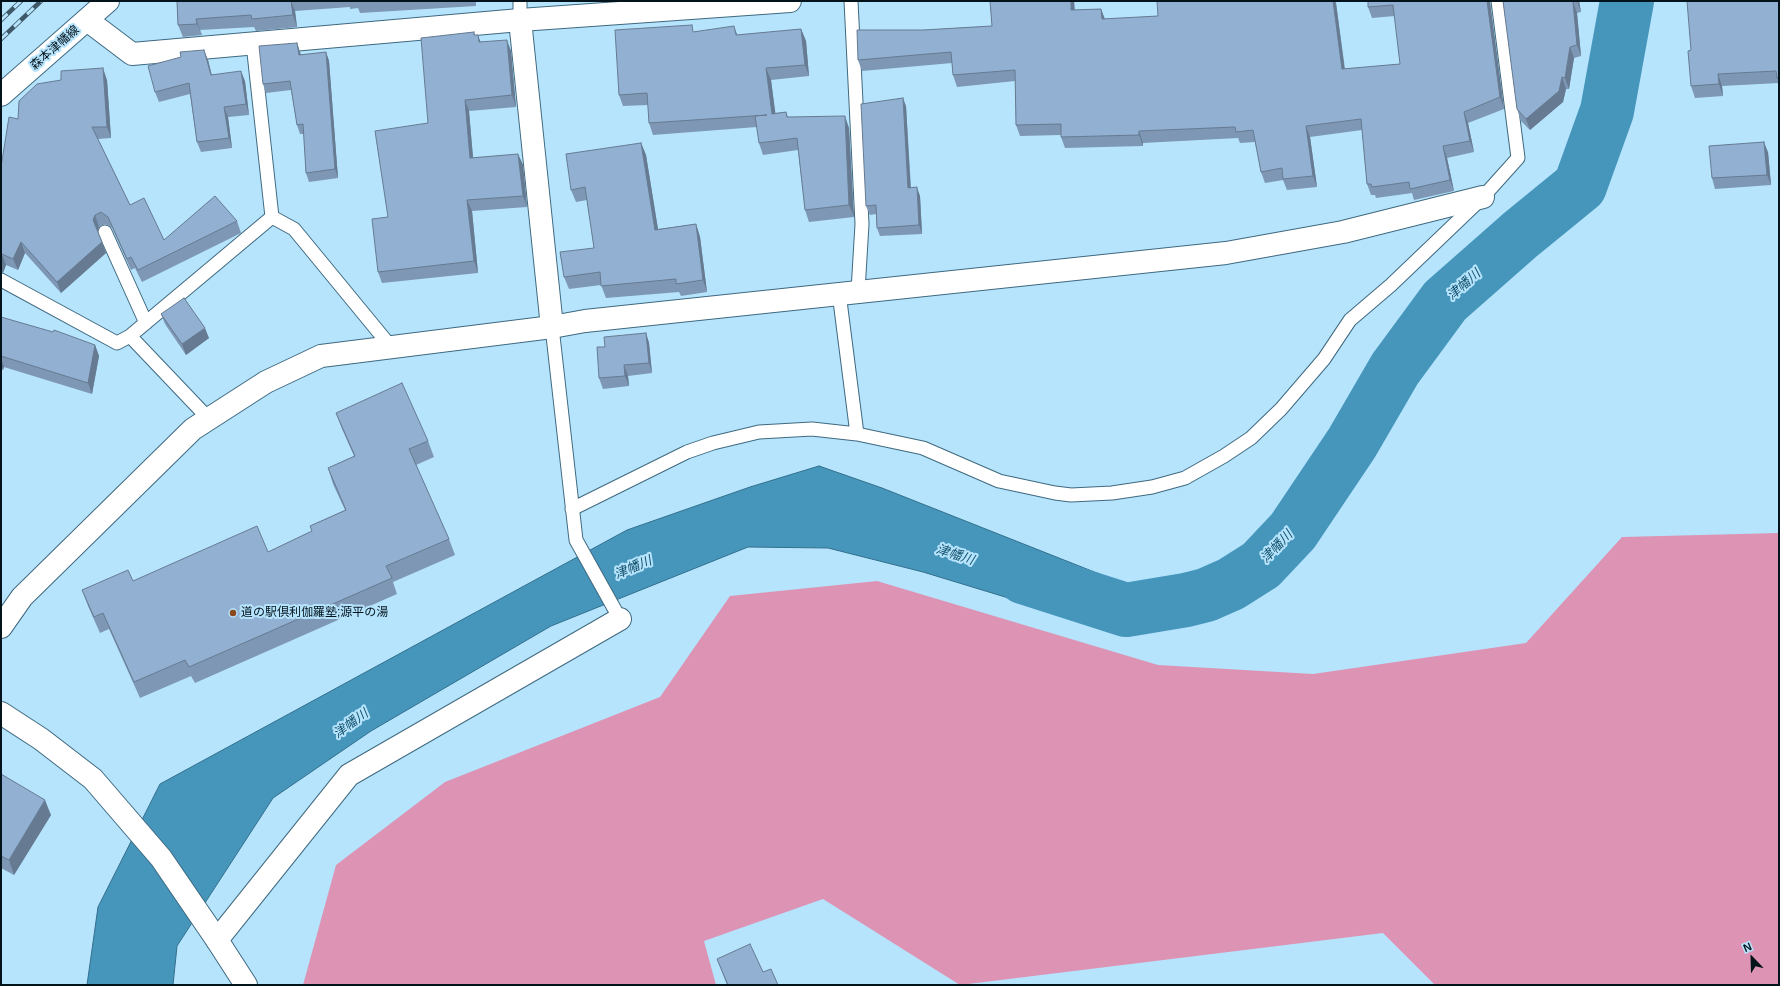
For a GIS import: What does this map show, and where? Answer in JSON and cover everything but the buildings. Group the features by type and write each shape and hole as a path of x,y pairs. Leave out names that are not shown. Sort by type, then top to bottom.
{"street":[{"name":"森本津幡線","path":"1,95 108,1"},
{"path":"87,20 132,54 253,44 520,10 790,1"},
{"path":"520,10 552,327"},
{"path":"1,627 22,597 193,429 266,382 321,356 552,327 585,321 1226,252 1344,232 1483,196"},
{"path":"217,940 349,774 620,619"},
{"path":"1,713 41,739 93,779 161,858 246,985"}],"lane":[{"path":"851,1 862,224 849,292 857,434"},
{"path":"572,509 687,452 713,443 759,432 812,429 857,434 923,448 966,465 999,481 1055,493 1071,495 1112,493 1152,487 1186,478 1251,438 1281,409 1324,359 1350,320 1391,285 1483,196 1518,158 1498,1"},
{"path":"253,44 272,217"},
{"path":"1,280 117,343 130,336 146,323 272,217"},
{"path":"272,217 294,229 391,347"},
{"path":"105,232 146,323"},
{"path":"552,327 576,540 620,619"},
{"path":"130,336 209,418"}],"shaded area":[{"path":"1779,533 1779,985 1435,985 1383,933 960,985 823,899 704,941 716,985 303,985 336,865 445,782 660,697 730,596 877,581 1158,665 1313,674 1526,643 1622,537"}],"water":[{"path":"819,466 882,488 1107,577 1084,621 923,572 828,548 748,547 551,626 371,731 273,798 177,946 173,985 87,985 98,907 160,784 627,530 750,487"}],"waterway":[{"name":"津幡川","path":"1023,577 1126,610 1186,600 1206,595 1231,584 1261,565 1293,531 1352,443 1395,369 1445,301 1520,235 1580,186 1607,111 1627,1"}],"railway":[{"path":"1,20 21,1"},
{"path":"1,39 41,1"}],"place":[{"name":"道の駅倶利伽羅塾;源平の湯","path":"233,613"}]}
